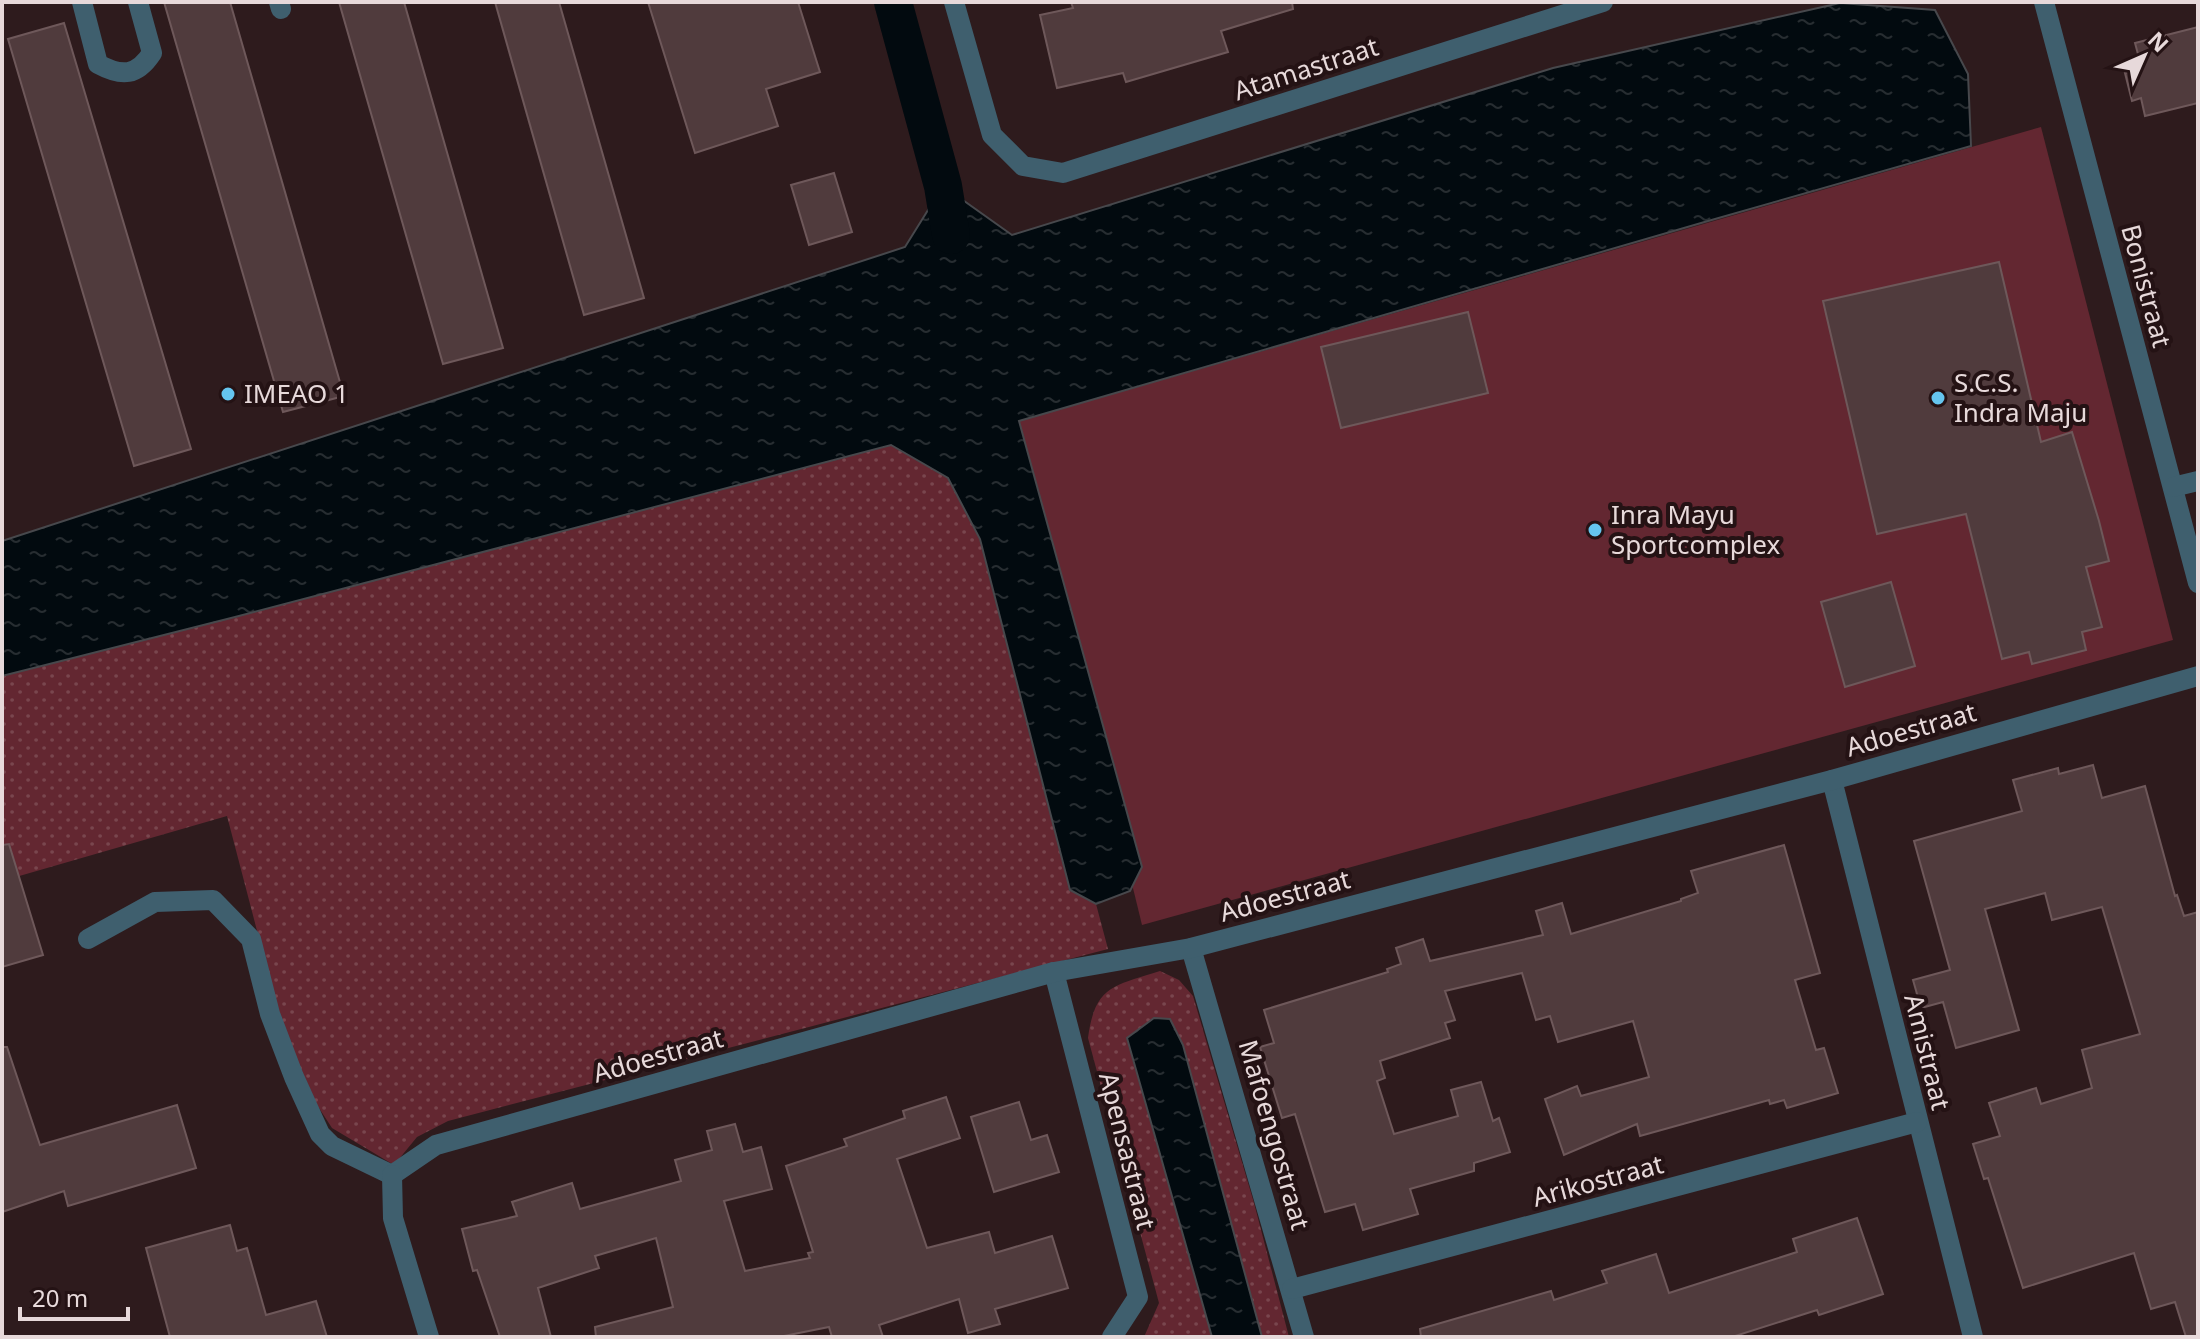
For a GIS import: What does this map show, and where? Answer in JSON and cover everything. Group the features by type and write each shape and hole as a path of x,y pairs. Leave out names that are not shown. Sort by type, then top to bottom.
{"street":[{"path":"82,2 98,64 113,72 129,73 144,65 152,53 138,2"},
{"name":"Atamastraat","path":"954,2 992,135 1023,166 1063,173 1603,2"},
{"name":"Bonistraat","path":"2044,2 2198,583"},
{"path":"2173,487 2198,481"},
{"name":"Adoestraat","path":"392,1175 436,1145 1054,972 1191,948 1832,780 2198,676"},
{"name":"Amistraat","path":"1832,780 1973,1337"},
{"path":"88,939 155,902 213,900 251,939 270,1014 320,1134 332,1146 392,1175 393,1218 429,1337"},
{"name":"Mafoengostraat","path":"1191,948 1304,1337"},
{"name":"Apensastraat","path":"1054,972 1138,1297 1112,1337"},
{"name":"Arikostraat","path":"1292,1289 1917,1122"}],"shaded area":[{"name":"Inra Mayu Sportcomplex","path":"2041,127 2173,640 1142,925 1019,421"},
{"path":"891,445 948,478 980,539 1070,889 1096,904 1108,949 448,1121 417,1137 394,1165 332,1128 306,1088 277,1007 227,816 2,881 2,676"},
{"path":"1160,971 1179,980 1193,996 1254,1203 1289,1337 1262,1337 1227,1211 1180,1221 1212,1337 1144,1337 1159,1303 1088,1038 1096,1007 1109,990"}],"water":[{"path":"1840,3 1935,10 1968,74 1971,146 1019,421 1142,867 1130,891 1096,904 1070,890 980,539 948,478 891,445 2,676 2,541 905,247 943,186 1012,235 1553,68"},
{"path":"1154,1018 1170,1019 1183,1045 1262,1337 1212,1337 1127,1038"}],"building":[{"path":"164,2 230,2 344,396 283,412"},
{"path":"339,2 404,2 503,348 443,364"},
{"path":"495,2 559,2 644,298 584,315"},
{"path":"648,2 798,2 820,72 766,89 778,126 695,153"},
{"path":"1071,2 1292,2 1293,9 1221,31 1228,52 1126,82 1123,73 1057,88 1040,15 1073,8"},
{"path":"64,23 191,449 134,466 8,39"},
{"path":"2198,27 2198,103 2145,116 2141,98 2132,101 2125,73 2142,69 2135,43"},
{"path":"834,173 852,232 809,245 791,185"},
{"name":"S.C.S. Indra Maju","path":"1999,262 2041,442 2072,432 2109,561 2086,567 2102,627 2082,632 2086,650 2032,664 2029,652 2002,659 1966,514 1877,534 1823,301"},
{"path":"1468,312 1488,393 1341,428 1321,347"},
{"path":"1891,582 1915,666 1845,687 1821,602"},
{"path":"2093,765 2102,798 2145,786 2175,896 2184,916 2198,912 2198,1337 2186,1337 2175,1302 2151,1309 2134,1253 2023,1288 1988,1178 1984,1179 1973,1144 2000,1136 1989,1103 2036,1088 2041,1104 2092,1088 2082,1050 2140,1034 2102,907 2052,920 2045,893 1985,909 2019,1030 1956,1048 1943,1002 1921,1008 1913,980 1950,970 1914,841 2022,811 2013,780 2058,768 2059,774"},
{"path":"9,844 43,955 2,967 2,845"},
{"path":"1784,845 1820,973 1795,980 1816,1050 1824,1048 1838,1093 1787,1108 1784,1100 1770,1104 1769,1100 1640,1136 1637,1124 1564,1155 1545,1099 1577,1086 1581,1096 1649,1077 1633,1021 1558,1042 1550,1016 1536,1020 1522,973 1445,991 1455,1020 1445,1023 1450,1038 1380,1061 1385,1078 1377,1081 1394,1134 1458,1116 1451,1090 1481,1082 1493,1121 1499,1118 1510,1152 1474,1163 1474,1171 1410,1189 1418,1214 1363,1230 1355,1204 1325,1212 1295,1114 1282,1118 1260,1047 1274,1043 1264,1010 1388,972 1387,969 1401,964 1396,948 1423,939 1430,961 1543,935 1536,911 1562,903 1571,934 1681,901 1698,893 1691,871"},
{"path":"2,1047 7,1047 40,1145 177,1105 196,1168 68,1206 64,1191 2,1212"},
{"path":"946,1097 960,1138 897,1159 927,1248 989,1232 995,1253 1052,1236 1068,1288 995,1309 1000,1324 968,1333 959,1299 879,1325 883,1337 832,1337 829,1327 779,1337 596,1337 595,1327 673,1307 656,1238 595,1256 599,1268 538,1288 551,1337 500,1337 477,1270 473,1271 462,1229 517,1216 512,1202 572,1183 580,1209 681,1181 675,1160 712,1150 707,1131 735,1124 743,1152 761,1147 772,1189 724,1201 745,1271 810,1258 808,1253 813,1252 786,1166 847,1146 844,1139 905,1118 903,1111"},
{"path":"1019,1102 1031,1140 1047,1135 1059,1172 994,1192 971,1117"},
{"path":"1857,1218 1883,1294 1819,1315 1817,1310 1732,1337 1421,1337 1420,1329 1551,1291 1554,1300 1607,1283 1602,1271 1656,1254 1669,1293 1797,1252 1793,1239"},
{"path":"230,1225 237,1251 247,1248 266,1315 316,1301 327,1337 170,1337 146,1248"}],"waterway":[{"path":"893,2 943,186 951,235"}],"place":[{"name":"IMEAO 1","path":"228,394"},
{"name":"S.C.S. Indra Maju","path":"1938,398"},
{"name":"Inra Mayu Sportcomplex","path":"1595,530"}]}
